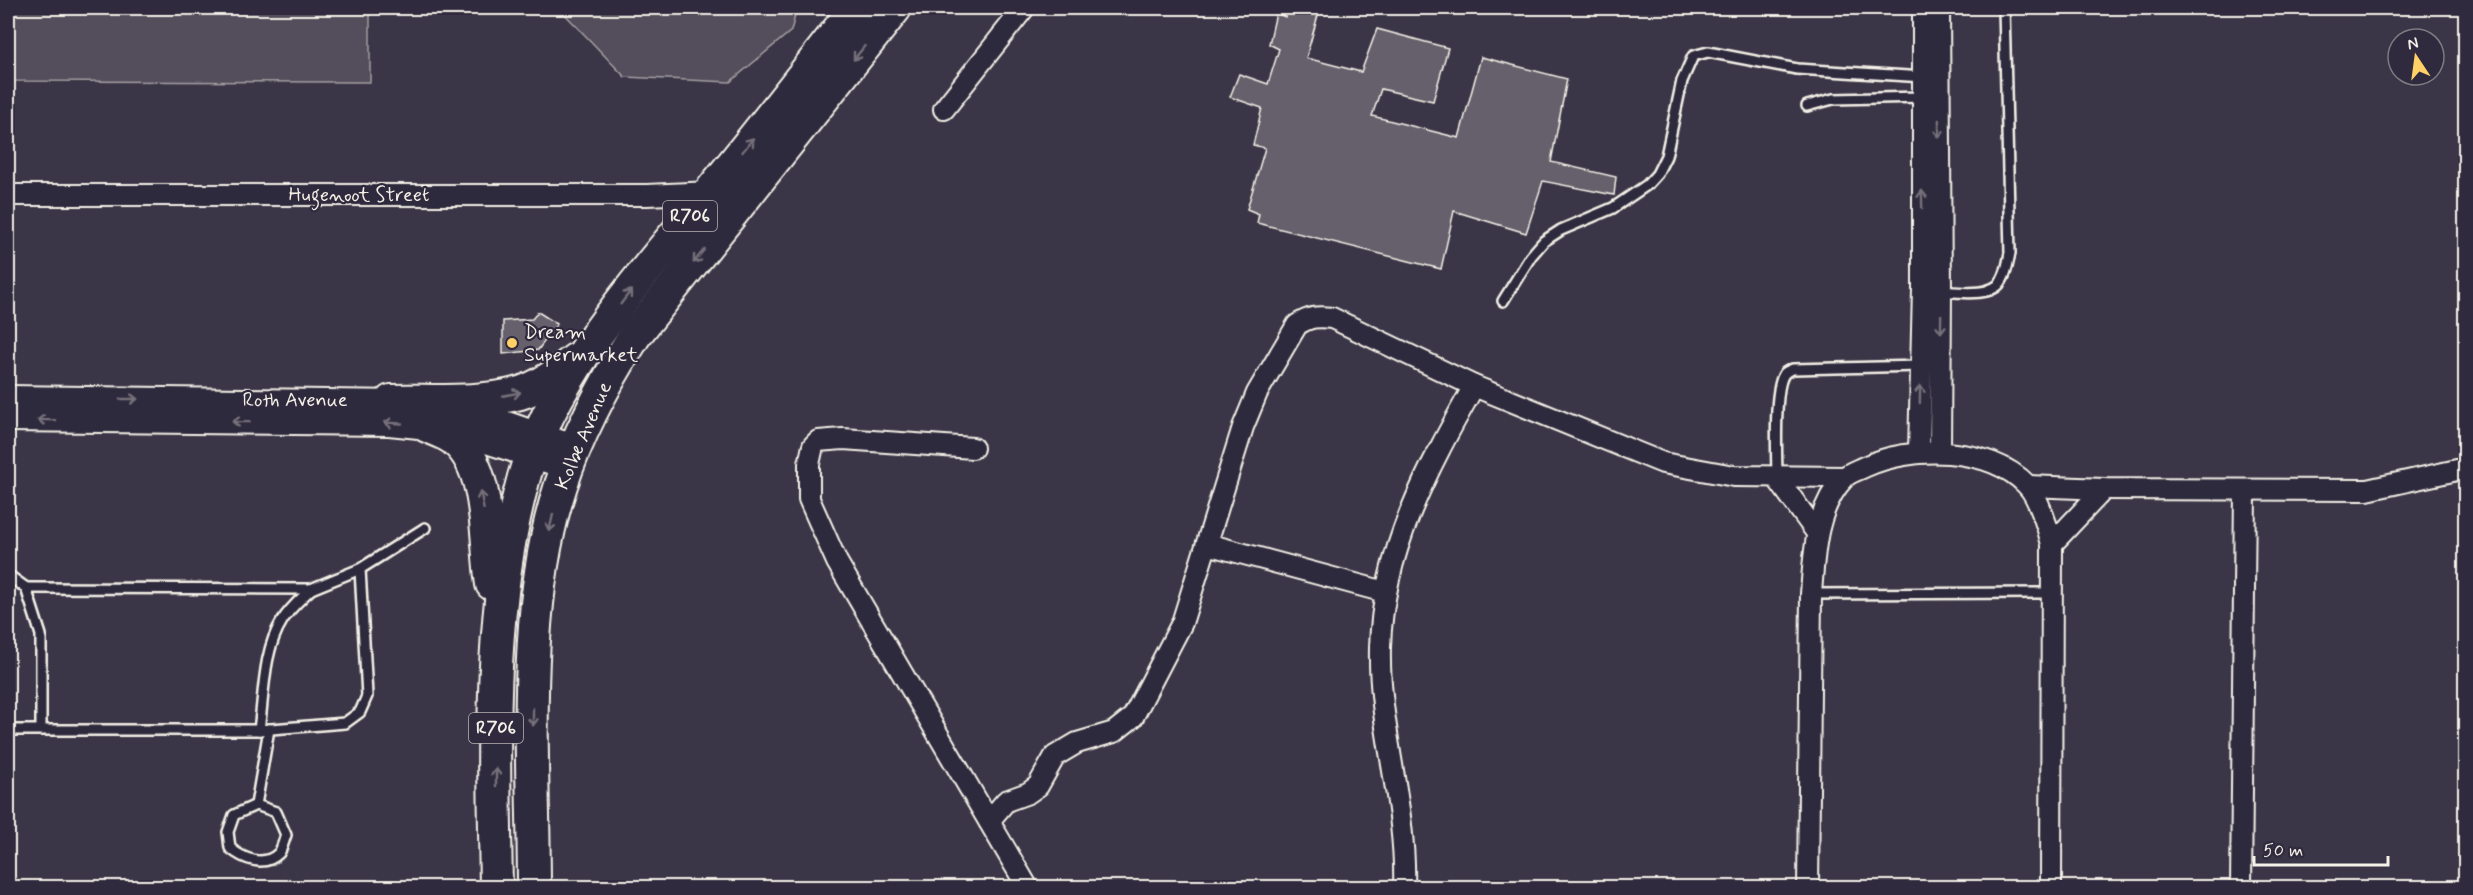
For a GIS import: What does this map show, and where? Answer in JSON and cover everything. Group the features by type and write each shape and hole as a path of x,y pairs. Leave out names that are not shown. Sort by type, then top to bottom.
{"main road":[{"name":"Kolbe Avenue","path":"496,888 498,620 510,538 524,476 535,444 547,415 587,350 654,260 711,192 856,8"},
{"name":"Kolbe Avenue","path":"534,888 533,691 537,612 543,562 561,485 572,457 603,387 635,334 895,8"},
{"path":"391,401 474,399 520,393 543,382 587,350"},
{"path":"427,426 455,440 474,466 485,515 488,561 498,620"}],"street":[{"path":"944,110 1024,8"},
{"path":"1919,452 1930,366 1932,290 1930,76 1923,8"},
{"path":"1930,76 1939,8"},
{"name":"Hugenoot Street","path":"8,195 646,195 711,192"},
{"path":"989,821 1006,801 1028,793 1038,786 1054,756 1077,743 1114,732 1133,717 1182,623 1230,464 1257,393 1297,325 1307,318 1318,316 1332,318 1474,386 1663,463 1734,476 1844,477 1870,464 1919,452 1940,452 1985,461 2028,486 2104,489 2367,490 2466,468"},
{"path":"1930,366 1940,452"},
{"path":"1404,888 1405,857 1383,694 1380,649 1385,592 1408,514 1429,466 1474,386"},
{"name":"Roth Avenue","path":"8,398 391,401 452,408 535,444 572,457"},
{"name":"Roth Avenue","path":"8,419 389,423 449,429 535,444"},
{"path":"973,448 828,439 818,441 813,446 807,483 809,499 837,562 1028,888"},
{"path":"1808,888 1811,594 1817,533 1822,515 1844,477"},
{"path":"1777,478 1817,533"},
{"path":"2028,486 2048,529 2052,544 2051,888"},
{"path":"2052,544 2104,489"},
{"path":"2241,888 2245,490"},
{"path":"1207,544 1385,592"}],"lane":[{"path":"1932,290 1987,291 1998,287 2004,278 2010,253 2004,8"},
{"path":"1503,301 1544,241 1561,230 1612,208 1647,185 1658,174 1666,156 1682,81 1693,56 1708,52 1797,69 1930,76"},
{"path":"1808,106 1833,99 1930,98"},
{"path":"1777,478 1777,396 1785,373 1793,369 1930,366"},
{"path":"8,575 26,588 311,589 360,569 425,528"},
{"path":"8,730 259,730 345,723 360,712 367,696 360,569"},
{"path":"26,588 41,635 41,729"},
{"path":"259,730 272,642 287,614 311,589"},
{"path":"1811,594 2053,593"},
{"path":"256,805 269,729"},
{"path":"256,805 276,812 286,835 280,853 266,861 244,859 230,848 228,832 234,815 256,805"}],"shaded area":[{"path":"8,8 370,8 370,82 8,81"},
{"path":"559,8 797,8 791,31 730,82 625,77"}],"building":[{"path":"1287,8 1320,8 1306,58 1361,72 1377,29 1448,48 1433,101 1381,89 1372,116 1459,138 1481,57 1567,79 1551,162 1616,177 1614,195 1543,181 1526,233 1454,211 1441,269 1257,223 1259,214 1247,209 1265,148 1253,145 1262,108 1230,97 1239,74 1268,84 1279,49 1269,44 1276,13 1285,17"},
{"path":"538,312 557,324 538,350 503,354 503,321 532,319"}],"place":[{"name":"Dream Supermarket","path":"512,343"}]}
